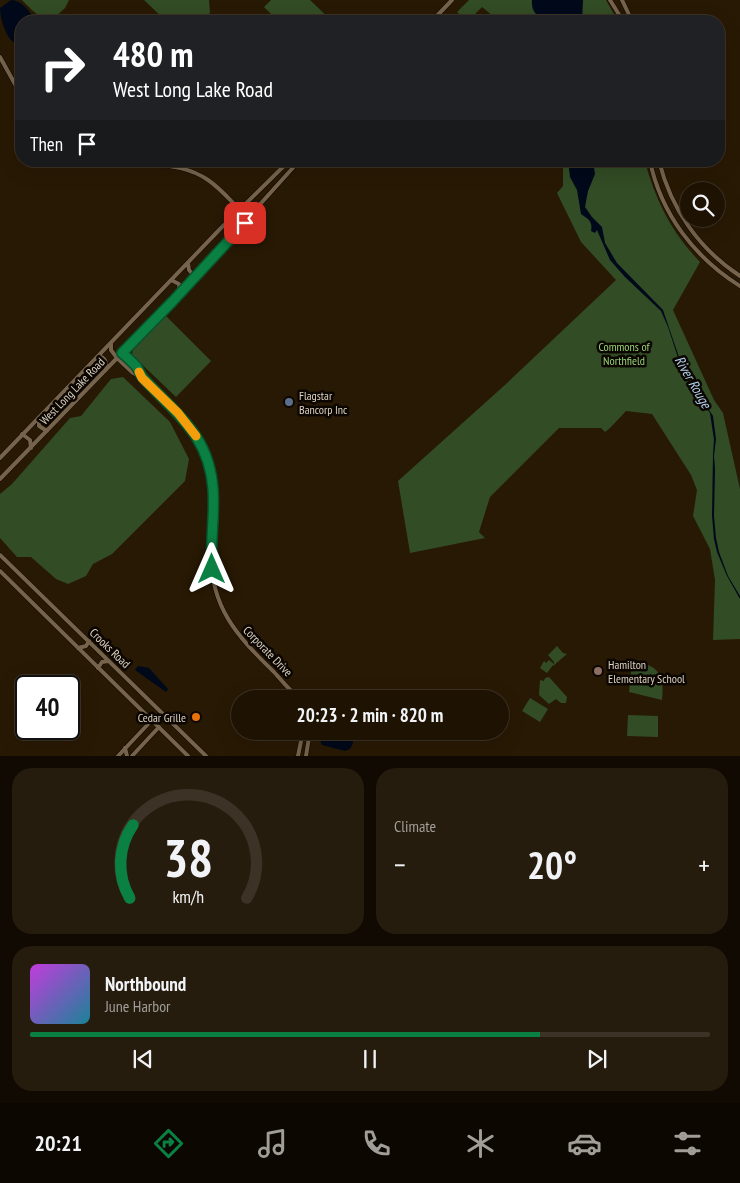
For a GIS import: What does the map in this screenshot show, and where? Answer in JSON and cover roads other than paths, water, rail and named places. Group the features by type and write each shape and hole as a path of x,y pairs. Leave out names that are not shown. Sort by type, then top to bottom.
{"main road":[{"path":"438,15 452,0"},
{"path":"610,0 619,15"},
{"path":"622,0 629,15"},
{"path":"0,57 15,84"},
{"path":"175,167 196,173 212,183 240,210"},
{"name":"West Long Lake Road","path":"0,458 189,261 283,167"},
{"name":"West Long Lake Road","path":"0,479 180,293 294,167"},
{"path":"652,167 662,198 684,236 708,263 740,286"},
{"path":"661,167 668,190 680,215 690,229 707,250 740,276"},
{"path":"278,172 282,174 283,179"},
{"path":"189,261 188,268 195,277"},
{"path":"171,280 179,284 180,293"},
{"path":"112,341 111,350 117,358"},
{"name":"Corporate Drive","path":"122,353 137,368 142,378"},
{"path":"98,356 106,361 106,370"},
{"name":"Corporate Drive","path":"117,358 133,373 142,378 186,422 200,442 207,458 213,490 212,569 216,591 226,617 242,641 289,690"},
{"path":"39,417 39,426 47,431"},
{"path":"22,434 30,440 30,448"},
{"name":"Crooks Road","path":"0,555 206,756"},
{"name":"Crooks Road","path":"0,571 188,756"},
{"path":"78,648 86,646 89,641"},
{"path":"98,668 102,662 110,662"},
{"path":"118,755 152,720 158,716 166,716"},
{"path":"132,756 159,727"},
{"path":"298,756 301,740"},
{"path":"306,756 309,740"},
{"path":"125,748 127,756"}],"water":[{"path":"11,0 19,2 26,7 31,15 15,15 15,44 5,30 0,8"},
{"path":"532,0 583,0 582,15 538,15 533,8"},
{"path":"569,167 594,167 595,174 588,191 585,207 602,227 605,243 617,263 663,310 682,366 713,416 716,439 714,456 714,516 716,538 728,576 740,599 727,576 714,539 712,516 714,440 710,413 681,367 661,311 610,260 597,230 595,233 591,231 591,223 581,214 577,190 570,177"},
{"path":"138,666 149,668 168,689 166,692 135,670"},
{"path":"320,740 353,740 352,746 345,751 322,745"}],"place":[{"name":"Flagstar Bancorp Inc","path":"289,402"},
{"name":"Hamilton Elementary School","path":"598,671"},
{"name":"Cedar Grille","path":"196,717"}],"park label":[{"name":"Commons of Northfield","path":"624,353"}],"water label":[{"name":"River Rouge","path":"693,382"}]}
